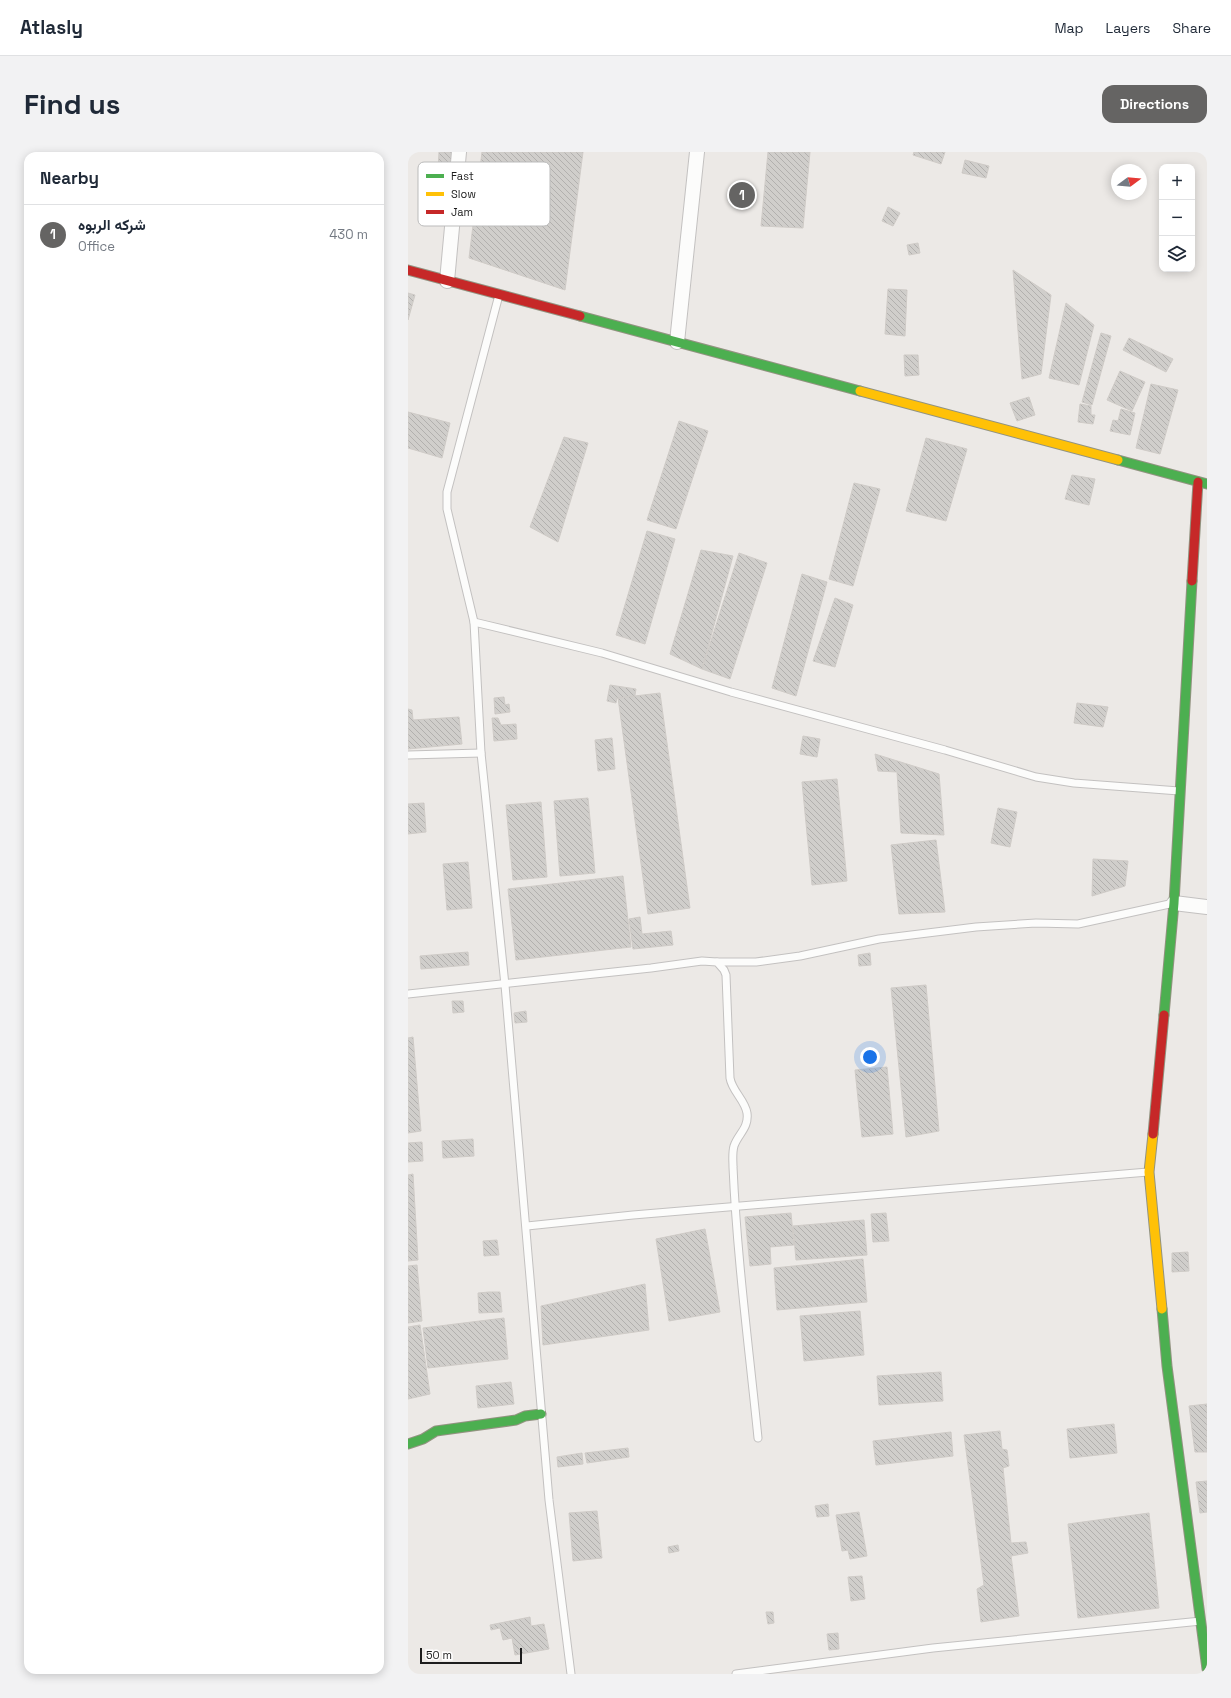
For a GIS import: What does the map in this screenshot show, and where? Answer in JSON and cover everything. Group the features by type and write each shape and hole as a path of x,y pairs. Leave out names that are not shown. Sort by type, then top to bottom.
{"street":[{"path":"458,162 459,152"},
{"path":"677,342 696,152"},
{"path":"447,280 452,226"},
{"path":"408,270 1202,483 1180,791 1174,903 1149,1172 1167,1366 1204,1620 1207,1669"},
{"path":"1174,903 1207,907"},
{"path":"408,1444 423,1439 436,1431 516,1420 525,1416 541,1414"}],"lane":[{"path":"499,295 447,492 447,509 451,533 474,622 481,753 505,984 527,1226 541,1414 549,1500 571,1674"},
{"path":"474,622 602,653 731,692 966,756 1036,777 1074,783 1180,791"},
{"path":"408,755 481,753"},
{"path":"408,994 651,968 702,961 756,962 800,956 879,939 976,927 1036,923 1078,924 1174,903"},
{"path":"717,962 724,970 726,975 730,1078 732,1087 744,1106 748,1120 745,1129 734,1145 733,1150 735,1207 758,1438"},
{"path":"527,1226 1149,1172"},
{"path":"736,1674 933,1648 1204,1620"}],"building":[{"path":"439,152 452,152 451,162 438,162"},
{"path":"482,152 583,152 565,290 469,258 473,226 550,226 550,162 481,162"},
{"path":"768,152 810,152 803,228 761,226"},
{"path":"914,152 945,152 941,164 913,155"},
{"path":"965,160 989,166 986,178 962,173"},
{"path":"888,207 900,213 893,226 882,221"},
{"path":"918,243 920,253 909,255 907,245"},
{"path":"1013,270 1051,295 1041,374 1022,379"},
{"path":"888,289 907,290 905,336 885,334"},
{"path":"408,293 415,295 408,320"},
{"path":"1066,303 1094,325 1079,385 1049,378"},
{"path":"1101,333 1111,336 1092,405 1082,402"},
{"path":"1129,338 1173,359 1166,372 1123,350"},
{"path":"904,355 918,355 919,375 905,376"},
{"path":"1120,371 1145,382 1132,411 1107,400"},
{"path":"1151,384 1178,390 1160,454 1136,448"},
{"path":"1029,397 1035,415 1017,421 1010,403"},
{"path":"1080,404 1091,406 1091,415 1095,415 1093,424 1078,422"},
{"path":"1121,409 1135,413 1130,435 1110,431 1113,420 1118,421"},
{"path":"408,412 450,423 442,458 408,448"},
{"path":"679,421 708,431 676,529 647,520"},
{"path":"564,437 588,443 558,542 530,527"},
{"path":"926,438 967,449 946,521 906,511"},
{"path":"1072,475 1095,479 1089,505 1065,499"},
{"path":"854,483 880,489 853,586 829,579"},
{"path":"647,531 675,539 645,644 616,635"},
{"path":"701,550 733,556 702,669 670,654"},
{"path":"739,553 767,563 730,679 702,669"},
{"path":"802,574 827,582 796,696 772,688"},
{"path":"835,598 853,605 835,667 813,661"},
{"path":"610,685 636,689 634,701 617,698 616,703 607,701"},
{"path":"660,693 690,908 648,914 618,698"},
{"path":"504,697 505,705 509,704 510,712 495,714 494,698"},
{"path":"1077,703 1108,707 1103,727 1074,723"},
{"path":"408,709 412,710 413,720 459,717 462,744 408,749"},
{"path":"492,718 498,718 501,725 516,724 517,739 494,741"},
{"path":"803,736 820,739 817,757 800,754"},
{"path":"612,738 615,769 598,771 595,740"},
{"path":"875,754 939,774 944,835 901,833 897,772 878,771"},
{"path":"837,779 847,881 812,885 802,782"},
{"path":"588,798 595,873 560,876 554,801"},
{"path":"541,802 547,877 513,880 506,805"},
{"path":"424,803 426,832 408,834 408,804"},
{"path":"998,808 1017,812 1010,847 991,843"},
{"path":"936,840 945,912 899,914 891,845"},
{"path":"1093,859 1128,861 1125,886 1092,896"},
{"path":"468,862 472,908 447,910 443,864"},
{"path":"623,876 631,947 516,960 508,889"},
{"path":"640,917 642,934 671,931 673,945 633,949 629,919"},
{"path":"468,952 469,965 421,969 420,956"},
{"path":"870,953 871,965 859,966 858,955"},
{"path":"926,985 939,1131 906,1137 891,988"},
{"path":"452,1001 463,1001 464,1012 453,1013"},
{"path":"526,1011 527,1022 515,1023 514,1013"},
{"path":"413,1037 421,1131 408,1133 408,1038"},
{"path":"887,1067 893,1134 862,1137 855,1070"},
{"path":"473,1139 474,1156 443,1158 442,1141"},
{"path":"422,1142 423,1161 408,1162 408,1143"},
{"path":"413,1174 418,1260 408,1261 408,1175"},
{"path":"791,1213 794,1245 770,1247 771,1264 750,1266 745,1217"},
{"path":"886,1213 889,1241 873,1242 871,1214"},
{"path":"864,1220 867,1255 796,1260 793,1226"},
{"path":"705,1229 720,1312 669,1321 656,1239"},
{"path":"497,1240 499,1255 484,1256 483,1241"},
{"path":"1188,1252 1189,1271 1172,1272 1172,1253"},
{"path":"863,1259 867,1302 777,1310 774,1268"},
{"path":"417,1265 422,1321 408,1323 408,1266"},
{"path":"645,1284 649,1330 543,1345 541,1306"},
{"path":"500,1292 502,1312 479,1313 478,1293"},
{"path":"860,1311 864,1355 804,1361 800,1316"},
{"path":"504,1318 508,1359 428,1368 423,1328"},
{"path":"420,1325 430,1394 408,1399 408,1327"},
{"path":"941,1372 943,1401 879,1405 877,1376"},
{"path":"511,1382 514,1404 478,1408 476,1386"},
{"path":"1207,1404 1207,1452 1195,1452 1189,1406"},
{"path":"1114,1424 1117,1453 1070,1458 1067,1429"},
{"path":"1000,1431 1002,1449 1007,1450 1009,1466 1003,1468 1011,1543 1026,1542 1028,1553 1011,1556 1019,1616 981,1622 977,1589 984,1585 964,1435"},
{"path":"951,1432 953,1456 876,1465 873,1441"},
{"path":"628,1448 629,1457 587,1463 585,1453"},
{"path":"582,1453 583,1464 558,1467 557,1457"},
{"path":"1207,1481 1207,1512 1200,1513 1196,1482"},
{"path":"828,1504 829,1516 817,1517 815,1506"},
{"path":"597,1511 602,1558 573,1561 569,1513"},
{"path":"859,1512 867,1556 850,1559 848,1550 842,1551 836,1515"},
{"path":"1149,1513 1159,1608 1078,1618 1068,1524"},
{"path":"678,1545 679,1551 669,1553 668,1547"},
{"path":"862,1576 865,1599 851,1601 848,1577"},
{"path":"766,1612 773,1612 774,1623 768,1624"},
{"path":"530,1617 531,1626 544,1624 549,1649 515,1655 512,1638 503,1640 500,1628 491,1630 490,1625"},
{"path":"838,1633 839,1649 829,1650 827,1634"}],"traffic: fast":[{"path":"580,316 860,391"},
{"path":"1118,460 1207,484"},
{"path":"1164,1015 1174,903 1192,581"},
{"path":"1162,1309 1167,1366 1207,1669"},
{"path":"408,1444 423,1439 436,1431 516,1420 525,1416 541,1414"}],"traffic: slow":[{"path":"860,391 1118,460"},
{"path":"1153,1134 1149,1172 1162,1309"}],"traffic: jam":[{"path":"408,270 580,316"},
{"path":"1192,581 1198,482"},
{"path":"1153,1134 1164,1015"}],"place":[{"name":"شركه الربوه","path":"742,195"}]}
